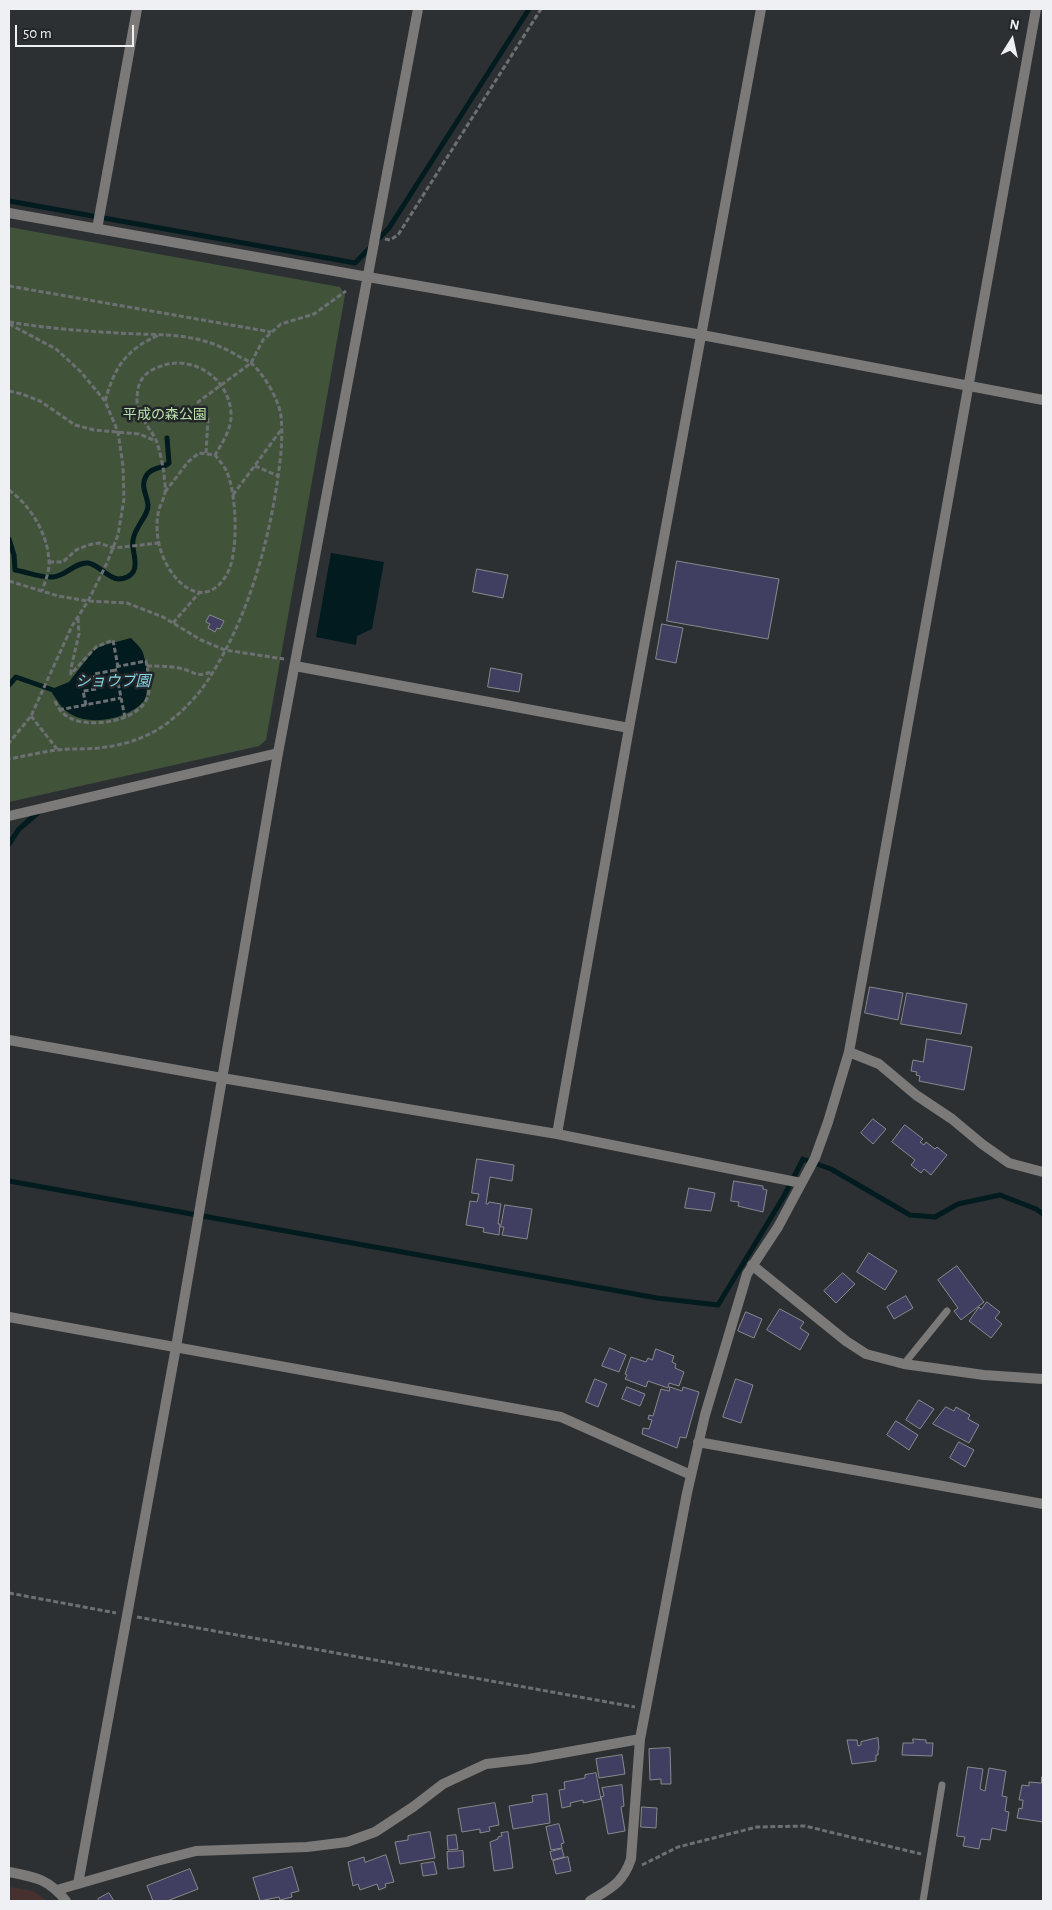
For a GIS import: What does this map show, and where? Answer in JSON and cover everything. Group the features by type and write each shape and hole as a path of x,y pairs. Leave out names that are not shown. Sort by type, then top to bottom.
{"street":[{"path":"97,228 136,9"},
{"path":"78,1884 176,1348 278,754 418,9"},
{"path":"557,1134 629,728 761,9"},
{"path":"590,1901 618,1884 627,1872 633,1839 640,1739 691,1475 698,1442 747,1274 778,1227 815,1158 849,1052 1036,9"},
{"path":"9,213 702,336 1043,400"},
{"path":"295,666 629,728"},
{"path":"9,816 278,754"},
{"path":"9,1040 557,1134 801,1183"},
{"path":"849,1052 879,1064 1009,1163 1043,1172"},
{"path":"752,1265 846,1341 866,1354 904,1364 984,1375 1043,1379"},
{"path":"9,1317 560,1417 691,1475"},
{"path":"698,1442 1043,1504"},
{"path":"57,1890 196,1851 307,1847 347,1842 375,1832 414,1808 443,1784 486,1764 529,1759 640,1739"},
{"path":"9,1872 34,1877 48,1883 66,1901"}],"lane":[{"path":"904,1364 947,1311"},
{"path":"923,1901 942,1785"}],"path":[{"path":"376,238 390,240 398,235 541,9"},
{"path":"9,286 271,332"},
{"path":"206,453 208,418 198,402 251,363 263,340 281,324 314,314 346,291"},
{"path":"9,323 193,337 219,346 251,363 271,388 281,414 282,449 267,537 256,577 240,619 225,650 208,680 188,705 165,724 139,739 105,747 57,750 9,759"},
{"path":"9,323 56,349 80,371 105,401 118,432 123,466 124,499 118,535 107,563 78,617 31,716 9,744"},
{"path":"105,401 116,368 137,348 162,334"},
{"path":"165,492 164,472 156,441 136,407 138,389 142,378 154,368 171,363 188,364 204,369 222,385 228,399 231,414 227,434 215,455"},
{"path":"9,391 40,401 60,412 75,425 94,430 139,434 156,441"},
{"path":"233,496 281,430"},
{"path":"173,623 199,593 214,588 227,574 233,551 235,528 233,496 226,471 215,455 206,453 199,453 188,462 165,492 158,513 159,544 165,562 176,579 186,589 199,593"},
{"path":"255,466 278,476"},
{"path":"9,490 27,507 45,537 49,562 42,592"},
{"path":"49,562 62,562 76,550 99,543 114,548 159,544"},
{"path":"9,581 42,592 88,601 127,603 163,617 201,640 225,650 284,660"},
{"path":"78,617 79,634 71,668 72,674 96,647 113,640 125,718"},
{"path":"54,701 59,710 70,718 81,722 125,718 135,712 148,697 150,684 146,662 94,674 97,689 83,691 86,705"},
{"path":"146,666 182,668 193,674 203,676 213,671"},
{"path":"59,710 121,698"},
{"path":"31,716 57,750"},
{"path":"9,1593 645,1708"},
{"path":"627,1872 678,1846 758,1827 805,1826 919,1852 930,1859"}],"shaded area":[{"path":"9,1887 33,1891 48,1901 9,1901"}],"green space":[{"name":"平成の森公園","path":"9,227 340,287 345,295 266,740 259,746 9,802"}],"water":[{"path":"331,553 384,562 372,629 357,636 356,645 316,637"},
{"name":"ショウブ園","path":"131,638 141,649 145,659 147,691 144,701 137,707 119,716 98,720 87,720 64,709 52,693 54,688 69,682 93,651 101,646"}],"building":[{"path":"677,561 779,579 768,639 667,621"},
{"path":"477,569 508,575 503,598 473,592"},
{"path":"210,615 224,621 220,629 217,628 215,632 208,628 210,624 206,622"},
{"path":"662,624 683,628 676,663 656,659"},
{"path":"491,668 522,674 519,692 488,687"},
{"path":"870,987 903,993 898,1020 865,1013"},
{"path":"907,993 967,1004 961,1034 901,1024"},
{"path":"927,1039 972,1047 964,1090 919,1081 920,1076 916,1075 917,1072 911,1071 913,1060 923,1062"},
{"path":"873,1119 886,1129 873,1144 861,1133"},
{"path":"905,1125 923,1139 920,1142 924,1145 926,1142 935,1149 937,1147 947,1155 931,1175 924,1169 921,1173 911,1165 915,1160 892,1142"},
{"path":"477,1159 514,1165 512,1181 490,1177 486,1204 489,1202 501,1204 498,1224 500,1224 499,1235 483,1232 484,1228 466,1225 470,1201 477,1202 479,1194 472,1193"},
{"path":"734,1181 763,1186 763,1189 767,1190 763,1212 738,1206 739,1202 731,1201"},
{"path":"689,1188 715,1193 711,1211 685,1208"},
{"path":"505,1205 532,1209 527,1239 502,1235 504,1227 501,1227"},
{"path":"869,1253 897,1271 885,1290 857,1272"},
{"path":"957,1266 984,1302 961,1320 954,1311 958,1308 938,1280"},
{"path":"843,1273 855,1284 836,1303 824,1291"},
{"path":"906,1296 913,1308 894,1319 887,1307"},
{"path":"987,1302 1000,1312 995,1318 1002,1324 991,1338 969,1321 979,1307 981,1309"},
{"path":"780,1309 804,1322 800,1328 809,1334 800,1350 767,1330"},
{"path":"746,1312 762,1319 754,1338 738,1331"},
{"path":"610,1348 626,1355 619,1372 602,1366"},
{"path":"656,1349 674,1356 672,1362 676,1364 675,1368 684,1372 679,1386 669,1383 668,1388 648,1381 646,1387 625,1379 631,1357 646,1362 648,1358 652,1360"},
{"path":"595,1379 607,1384 598,1407 586,1402"},
{"path":"736,1379 753,1385 741,1423 723,1417"},
{"path":"627,1387 645,1394 640,1406 622,1399"},
{"path":"670,1387 682,1391 683,1387 699,1392 686,1438 680,1437 677,1448 642,1434 643,1428 649,1429 652,1420 648,1419 649,1415 653,1416 661,1389 669,1391"},
{"path":"919,1400 934,1409 920,1429 906,1420"},
{"path":"946,1407 954,1411 956,1407 970,1415 968,1419 979,1425 969,1443 933,1424"},
{"path":"896,1421 918,1435 909,1450 887,1435"},
{"path":"959,1442 974,1450 965,1467 950,1458"},
{"path":"878,1738 879,1749 876,1761 852,1764 847,1740 857,1740 858,1746 861,1745 861,1742"},
{"path":"913,1739 926,1740 926,1743 933,1743 932,1756 902,1755 903,1743 913,1743"},
{"path":"670,1748 671,1784 661,1784 661,1779 650,1780 649,1749"},
{"path":"622,1755 625,1774 599,1778 596,1759"},
{"path":"968,1767 983,1769 980,1789 985,1791 989,1768 1006,1771 1002,1796 1007,1797 1005,1811 1009,1812 1006,1831 992,1828 990,1840 981,1839 979,1849 963,1846 965,1837 957,1836"},
{"path":"596,1773 601,1799 583,1803 583,1800 570,1803 571,1806 562,1808 559,1790 565,1789 564,1782 585,1778 585,1775"},
{"path":"1042,1777 1043,1822 1017,1818 1019,1808 1022,1809 1023,1800 1019,1800 1022,1785 1029,1786 1029,1782 1041,1783"},
{"path":"622,1785 624,1806 621,1807 625,1831 608,1834 601,1797 604,1796 602,1788"},
{"path":"547,1794 550,1823 513,1829 509,1806 533,1802 532,1796"},
{"path":"495,1803 499,1825 489,1827 490,1831 480,1833 480,1829 462,1832 458,1809"},
{"path":"642,1807 657,1808 656,1828 641,1827"},
{"path":"559,1824 564,1843 561,1844 562,1848 551,1850 546,1827"},
{"path":"430,1832 435,1858 400,1864 395,1842 408,1840 408,1836"},
{"path":"508,1832 513,1868 494,1871 490,1842 502,1836 501,1833"},
{"path":"456,1835 458,1849 448,1850 447,1836"},
{"path":"562,1849 564,1857 552,1860 550,1852"},
{"path":"463,1851 464,1867 448,1869 447,1852"},
{"path":"386,1855 394,1882 385,1884 386,1887 379,1890 377,1884 360,1890 358,1884 353,1886 348,1862 364,1857 365,1862"},
{"path":"568,1857 571,1871 556,1874 553,1861"},
{"path":"434,1862 437,1874 423,1876 421,1864"},
{"path":"292,1867 299,1891 291,1893 292,1897 280,1900 279,1897 260,1901 253,1878"},
{"path":"190,1869 198,1889 167,1901 153,1901 147,1886"},
{"path":"109,1893 114,1901 99,1901 98,1899"}],"waterway":[{"path":"9,201 355,263 389,228 529,9"},
{"path":"9,539 14,555 15,570 39,576 53,577 83,563 88,563 114,578 118,579 130,575 135,566 134,535 148,509 144,480 148,473 169,463 167,438"},
{"path":"9,685 16,677 53,690"},
{"path":"9,844 19,829 40,811"},
{"path":"9,1181 657,1298 718,1305 784,1196 803,1159 831,1169 910,1215 935,1217 958,1204 1000,1195 1036,1209 1043,1214"}]}
